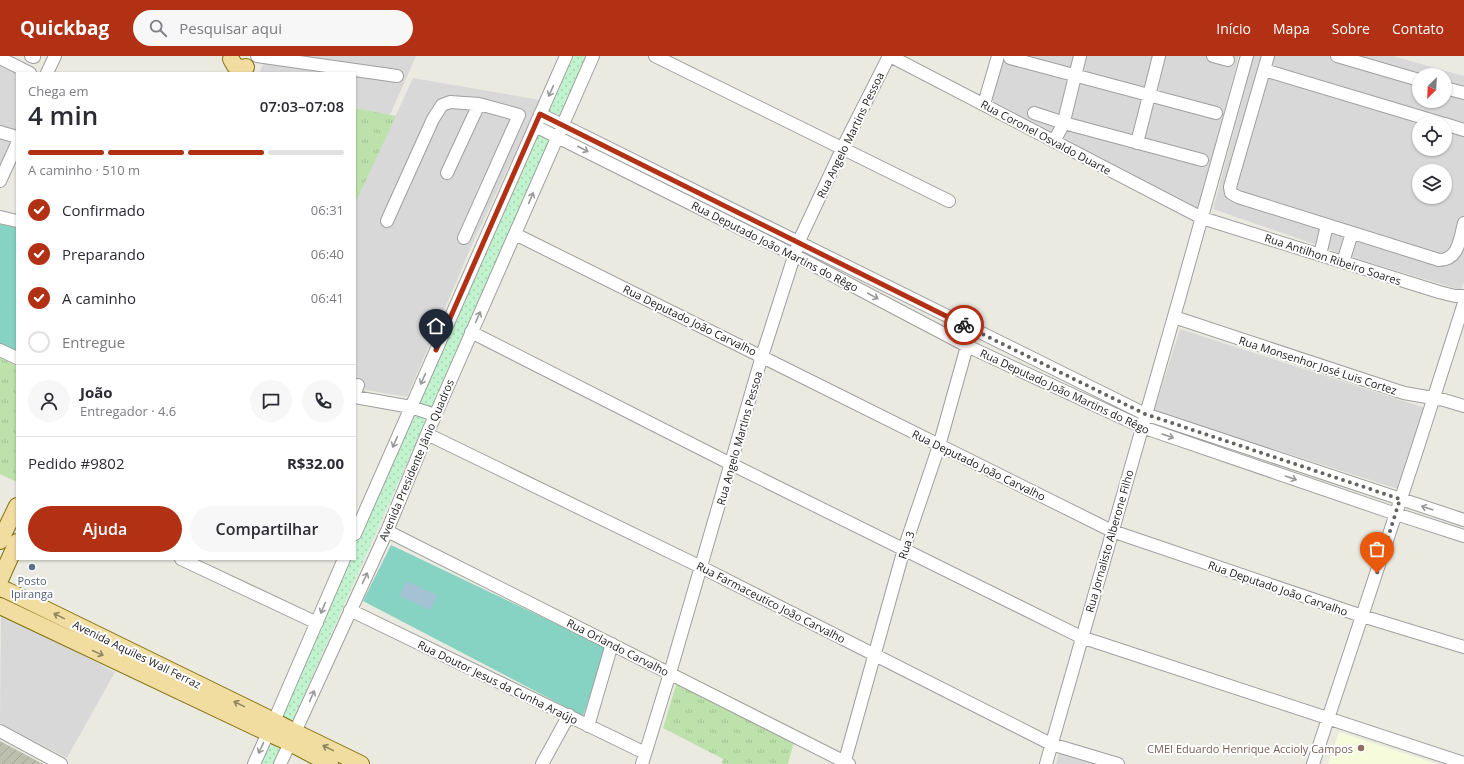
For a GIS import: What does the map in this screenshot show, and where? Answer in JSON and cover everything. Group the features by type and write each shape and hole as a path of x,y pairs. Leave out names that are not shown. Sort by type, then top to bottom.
{"main road":[{"path":"230,63 241,68 249,63"},
{"path":"0,541 16,508"},
{"path":"0,580 16,544"},
{"name":"Avenida Aquiles Wall Ferraz","path":"0,588 271,727"},
{"name":"Avenida Aquiles Wall Ferraz","path":"0,606 78,650 271,727"},
{"path":"271,727 293,738 361,764"},
{"path":"293,738 330,764"}],"street":[{"path":"47,72 55,56"},
{"path":"356,531 566,56"},
{"name":"Avenida Presidente Jânio Quadros","path":"280,764 387,531 435,415 593,56"},
{"path":"656,56 843,147 949,201"},
{"name":"Rua Angelo Martins Pessoa","path":"644,758 670,674 762,356 798,241 843,147 890,56"},
{"name":"Rua Coronel Osvaldo Duarte","path":"890,56 1202,218"},
{"path":"1054,141 1064,123 1080,56"},
{"path":"1137,143 1159,56"},
{"path":"1213,56 1228,60"},
{"path":"1202,218 1247,56"},
{"path":"1268,56 1230,187 1231,193 1238,197 1439,260 1446,260 1456,252 1464,223"},
{"path":"1337,56 1412,78"},
{"path":"249,63 276,57 397,76"},
{"path":"984,104 1004,57 1216,114"},
{"path":"0,58 28,72"},
{"path":"1264,70 1418,116"},
{"path":"1452,90 1464,93"},
{"path":"387,221 438,108 442,105 450,102 479,104 538,119"},
{"path":"446,173 479,104"},
{"path":"1034,113 1064,123 1202,160"},
{"path":"464,238 519,115"},
{"name":"Rua Deputado João Martins do Rêgo","path":"538,119 563,124 1145,414 1464,520"},
{"name":"Rua Deputado João Martins do Rêgo","path":"538,119 558,136 794,255 967,346 1142,427 1464,536"},
{"path":"1452,126 1464,130"},
{"path":"0,132 16,137"},
{"path":"0,182 16,146"},
{"path":"0,217 16,221"},
{"name":"Rua Antilhon Ribeiro Soares","path":"1202,218 1439,292 1455,296 1464,296"},
{"name":"Rua Jornalisto Alberone Filho","path":"1046,764 1202,218"},
{"path":"1320,255 1327,225"},
{"path":"1343,262 1352,233"},
{"name":"Rua Deputado João Carvalho","path":"515,234 1112,531 1362,616 1464,647"},
{"path":"1313,764 1417,450 1464,302"},
{"name":"Rua Monsenhor José Luis Cortez","path":"1174,317 1404,393 1433,398 1464,406"},
{"name":"Rua 3","path":"846,763 874,655 904,549 939,446 972,328"},
{"path":"471,332 731,464 1082,637 1464,763"},
{"path":"0,350 16,358"},
{"path":"356,397 411,407 435,415"},
{"name":"Rua Farmaceutico João Carvalho","path":"427,434 701,567 1051,744 1118,764"},
{"name":"Rua Orlando Carvalho","path":"387,531 846,763"},
{"path":"183,560 317,623"},
{"path":"254,764 344,560"},
{"name":"Rua Doutor Jesus da Cunha Araújo","path":"350,610 569,716 644,758"},
{"path":"588,726 612,644"},
{"path":"542,764 569,716"},
{"path":"0,731 61,764"}],"shaded area":[{"path":"267,56 416,56 390,115 356,108 356,72 259,72"},
{"path":"573,56 588,56 561,116 549,111 549,109"},
{"path":"1003,56 1239,56 1198,208 991,100"},
{"path":"1254,56 1393,56 1436,68 1412,68 1412,108 1452,108 1452,73 1464,76 1464,282 1461,290 1354,258 1213,209"},
{"path":"0,63 16,72 16,132 0,167"},
{"path":"413,78 540,100 471,247 407,397 356,388 356,202"},
{"path":"538,134 550,138 550,141 432,406 428,407 421,405 419,401"},
{"path":"0,224 16,228 16,352 0,344"},
{"path":"1180,329 1425,408 1398,489 1154,411"},
{"path":"414,413 425,417 426,420 292,722 279,718 348,560 356,560 356,541 412,414"},
{"path":"391,545 607,648 583,716 363,601"},
{"path":"406,581 437,595 430,610 400,596"},
{"path":"1,613 115,672 67,758 0,723"},
{"name":"CMEI Eduardo Henrique Accioly Campos","path":"1339,732 1437,764 1328,764"},
{"path":"0,741 43,764 0,764"},
{"path":"267,744 276,747 281,752 276,764 256,764"},
{"path":"1059,753 1095,764 1056,764"}],"green space":[{"path":"356,108 396,116 356,202"},
{"path":"0,358 16,366 16,482 0,474"},
{"path":"677,682 794,742 788,764 722,764 723,759 663,728"}],"way so far":[{"path":"964,325 1145,414 1400,499 1377,573"}],"place":[{"name":"Posto Ipiranga","path":"32,567"},
{"name":"CMEI Eduardo Henrique Accioly Campos","path":"1361,748"}],"route":[{"path":"436,350 540,114 785,234 964,325"}]}
